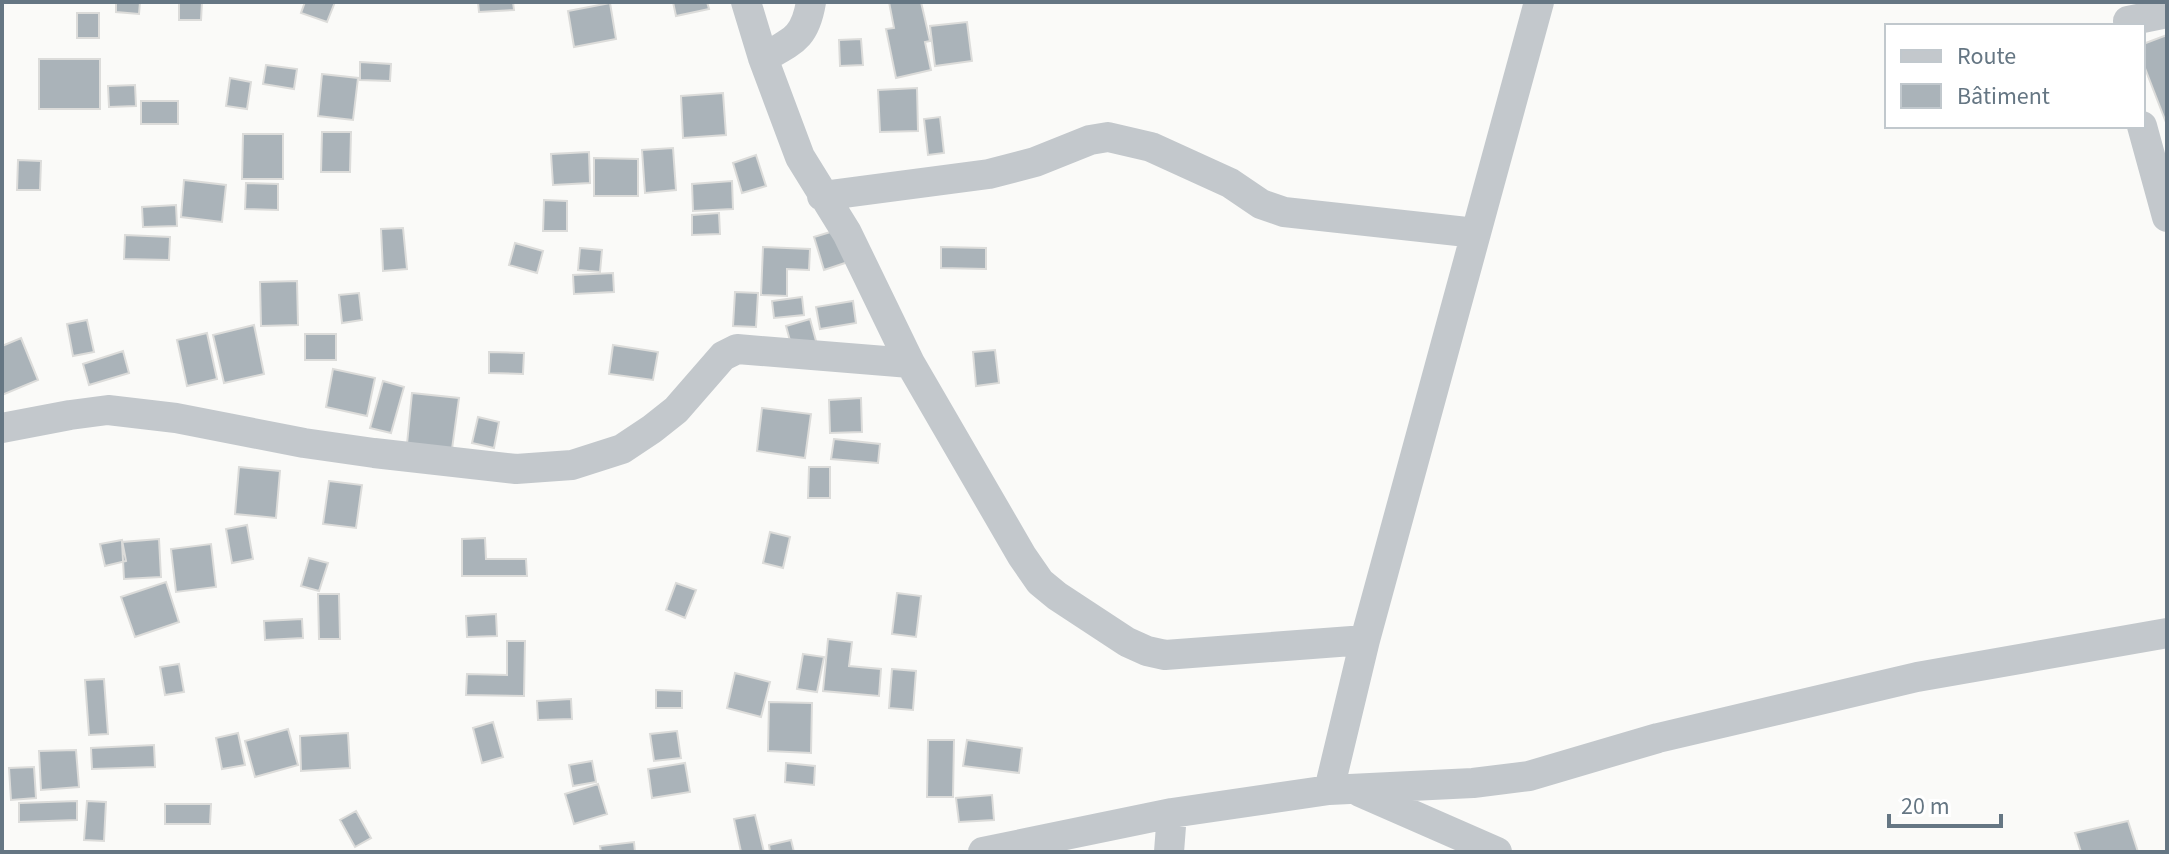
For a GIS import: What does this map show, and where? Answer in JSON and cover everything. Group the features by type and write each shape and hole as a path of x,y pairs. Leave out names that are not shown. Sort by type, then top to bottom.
{"street":[{"path":"746,2 800,157 847,233 910,363 975,478 1040,582 1127,642 1147,651 1173,655 1365,640"},
{"path":"763,58 795,40 808,22 811,2"},
{"path":"1341,789 1365,640 1539,2"},
{"path":"2128,16 2167,13"},
{"path":"2143,128 2167,217"},
{"path":"822,196 989,174 1035,162 1090,140 1108,137 1151,147 1230,183 1261,204 1284,212 1476,233"},
{"path":"2,428 108,410 137,412 374,453 516,469 572,465 622,449 676,410 723,356 737,349 910,363"},
{"path":"983,852 1172,813 1341,789 1473,783 1529,776 1658,738 1917,677 2167,633"},
{"path":"1341,789 1497,852"},
{"path":"1169,852 1172,813"}],"building":[{"path":"116,2 140,2 139,14 116,12"},
{"path":"179,2 202,2 201,20 179,20"},
{"path":"305,2 335,2 327,22 301,13"},
{"path":"478,2 513,2 514,10 479,12"},
{"path":"673,2 707,2 709,9 676,16"},
{"path":"889,2 921,2 930,41 925,42 931,70 896,78 886,29 894,28"},
{"path":"610,3 616,39 574,47 568,11"},
{"path":"77,13 99,13 99,38 77,38"},
{"path":"967,22 972,61 935,66 930,26"},
{"path":"2167,35 2167,125 2145,68 2145,43"},
{"path":"861,39 863,65 840,66 839,40"},
{"path":"39,59 100,59 100,109 39,109"},
{"path":"360,62 391,64 390,81 360,80"},
{"path":"266,65 297,69 294,89 263,84"},
{"path":"322,74 358,78 353,120 318,116"},
{"path":"230,78 251,82 247,109 226,106"},
{"path":"135,85 136,106 109,107 108,86"},
{"path":"917,88 918,131 880,132 878,90"},
{"path":"723,93 726,135 683,138 681,96"},
{"path":"141,101 178,101 178,124 141,124"},
{"path":"940,117 944,153 928,155 924,119"},
{"path":"322,132 351,132 350,172 321,172"},
{"path":"243,134 283,134 283,179 242,179"},
{"path":"673,148 676,190 645,193 642,150"},
{"path":"589,152 590,183 553,185 551,154"},
{"path":"756,155 766,186 742,193 733,163"},
{"path":"594,158 638,159 638,196 594,196"},
{"path":"18,160 41,161 40,190 17,190"},
{"path":"184,180 226,185 222,222 181,217"},
{"path":"732,181 733,209 693,211 692,184"},
{"path":"246,183 278,184 278,210 245,209"},
{"path":"544,200 567,201 567,231 543,231"},
{"path":"176,205 177,226 143,227 142,207"},
{"path":"719,213 720,234 692,235 692,215"},
{"path":"403,228 407,269 383,271 381,229"},
{"path":"837,230 848,262 824,270 814,237"},
{"path":"125,235 170,237 169,260 124,259"},
{"path":"515,243 543,251 537,273 509,265"},
{"path":"763,247 810,249 809,270 787,269 787,296 761,295"},
{"path":"941,247 986,248 986,269 941,268"},
{"path":"580,248 602,250 600,272 578,270"},
{"path":"613,273 614,292 574,294 573,275"},
{"path":"297,281 298,325 261,326 260,282"},
{"path":"735,292 758,293 756,327 733,326"},
{"path":"359,293 362,320 342,323 339,295"},
{"path":"802,297 804,315 774,318 772,301"},
{"path":"853,301 856,323 820,329 816,307"},
{"path":"810,319 819,352 795,359 786,326"},
{"path":"87,320 94,352 73,356 67,324"},
{"path":"254,325 264,374 224,383 213,335"},
{"path":"207,333 217,379 187,386 177,340"},
{"path":"305,334 336,334 336,360 305,360"},
{"path":"21,338 38,380 2,395 2,346"},
{"path":"613,345 658,352 653,380 609,374"},
{"path":"995,350 999,383 976,386 973,352"},
{"path":"123,351 129,373 89,385 83,364"},
{"path":"489,352 524,353 523,374 489,373"},
{"path":"333,369 375,378 367,416 326,407"},
{"path":"383,381 404,387 391,433 370,428"},
{"path":"412,393 459,398 452,449 407,444"},
{"path":"861,398 862,432 830,433 829,400"},
{"path":"762,408 811,414 805,458 757,451"},
{"path":"478,417 499,422 494,448 472,443"},
{"path":"834,439 880,444 878,463 831,459"},
{"path":"239,467 280,471 276,518 235,514"},
{"path":"809,467 830,467 830,498 808,498"},
{"path":"329,481 362,485 356,528 323,524"},
{"path":"247,525 253,559 232,563 226,529"},
{"path":"770,532 790,537 783,568 763,563"},
{"path":"485,538 486,559 526,559 527,576 462,576 462,539"},
{"path":"159,539 161,577 124,579 122,542"},
{"path":"122,540 126,561 105,566 100,544"},
{"path":"211,544 216,587 176,592 171,549"},
{"path":"309,558 328,563 319,591 301,586"},
{"path":"166,582 179,622 135,637 121,597"},
{"path":"676,583 696,590 685,618 666,610"},
{"path":"897,593 921,596 916,637 892,634"},
{"path":"318,594 339,594 340,639 319,639"},
{"path":"496,614 497,636 467,637 466,616"},
{"path":"302,619 303,638 265,640 264,621"},
{"path":"828,639 852,642 849,666 881,669 879,696 823,691"},
{"path":"507,641 525,641 524,696 466,695 467,674 507,675"},
{"path":"803,654 824,657 817,692 797,689"},
{"path":"179,664 184,692 165,695 160,667"},
{"path":"892,669 916,671 913,710 889,708"},
{"path":"735,673 770,682 761,717 727,708"},
{"path":"104,679 108,734 89,735 85,680"},
{"path":"656,690 682,691 682,708 656,708"},
{"path":"571,699 572,719 538,720 537,701"},
{"path":"769,702 812,703 811,753 768,751"},
{"path":"493,722 503,757 482,763 473,728"},
{"path":"288,729 298,765 255,777 245,741"},
{"path":"677,731 681,758 654,761 650,734"},
{"path":"238,733 245,765 222,769 216,738"},
{"path":"348,733 350,768 301,771 300,736"},
{"path":"928,740 954,740 953,797 927,797"},
{"path":"967,740 1022,748 1019,773 963,766"},
{"path":"154,745 155,767 92,769 91,748"},
{"path":"76,750 79,787 41,790 39,751"},
{"path":"592,761 596,782 573,786 569,765"},
{"path":"685,763 690,792 652,798 648,769"},
{"path":"786,763 815,766 814,785 785,782"},
{"path":"34,767 36,798 11,800 9,768"},
{"path":"598,784 607,814 574,824 565,794"},
{"path":"992,795 994,820 959,822 956,798"},
{"path":"77,801 77,820 19,822 19,803"},
{"path":"87,801 106,802 104,841 84,840"},
{"path":"165,804 211,804 210,824 165,824"},
{"path":"356,811 371,838 355,847 340,820"},
{"path":"755,815 764,852 741,852 734,819"},
{"path":"2128,821 2138,852 2081,852 2075,833"},
{"path":"791,840 794,852 770,852 769,845"},
{"path":"634,842 635,852 601,852 600,846"}]}
